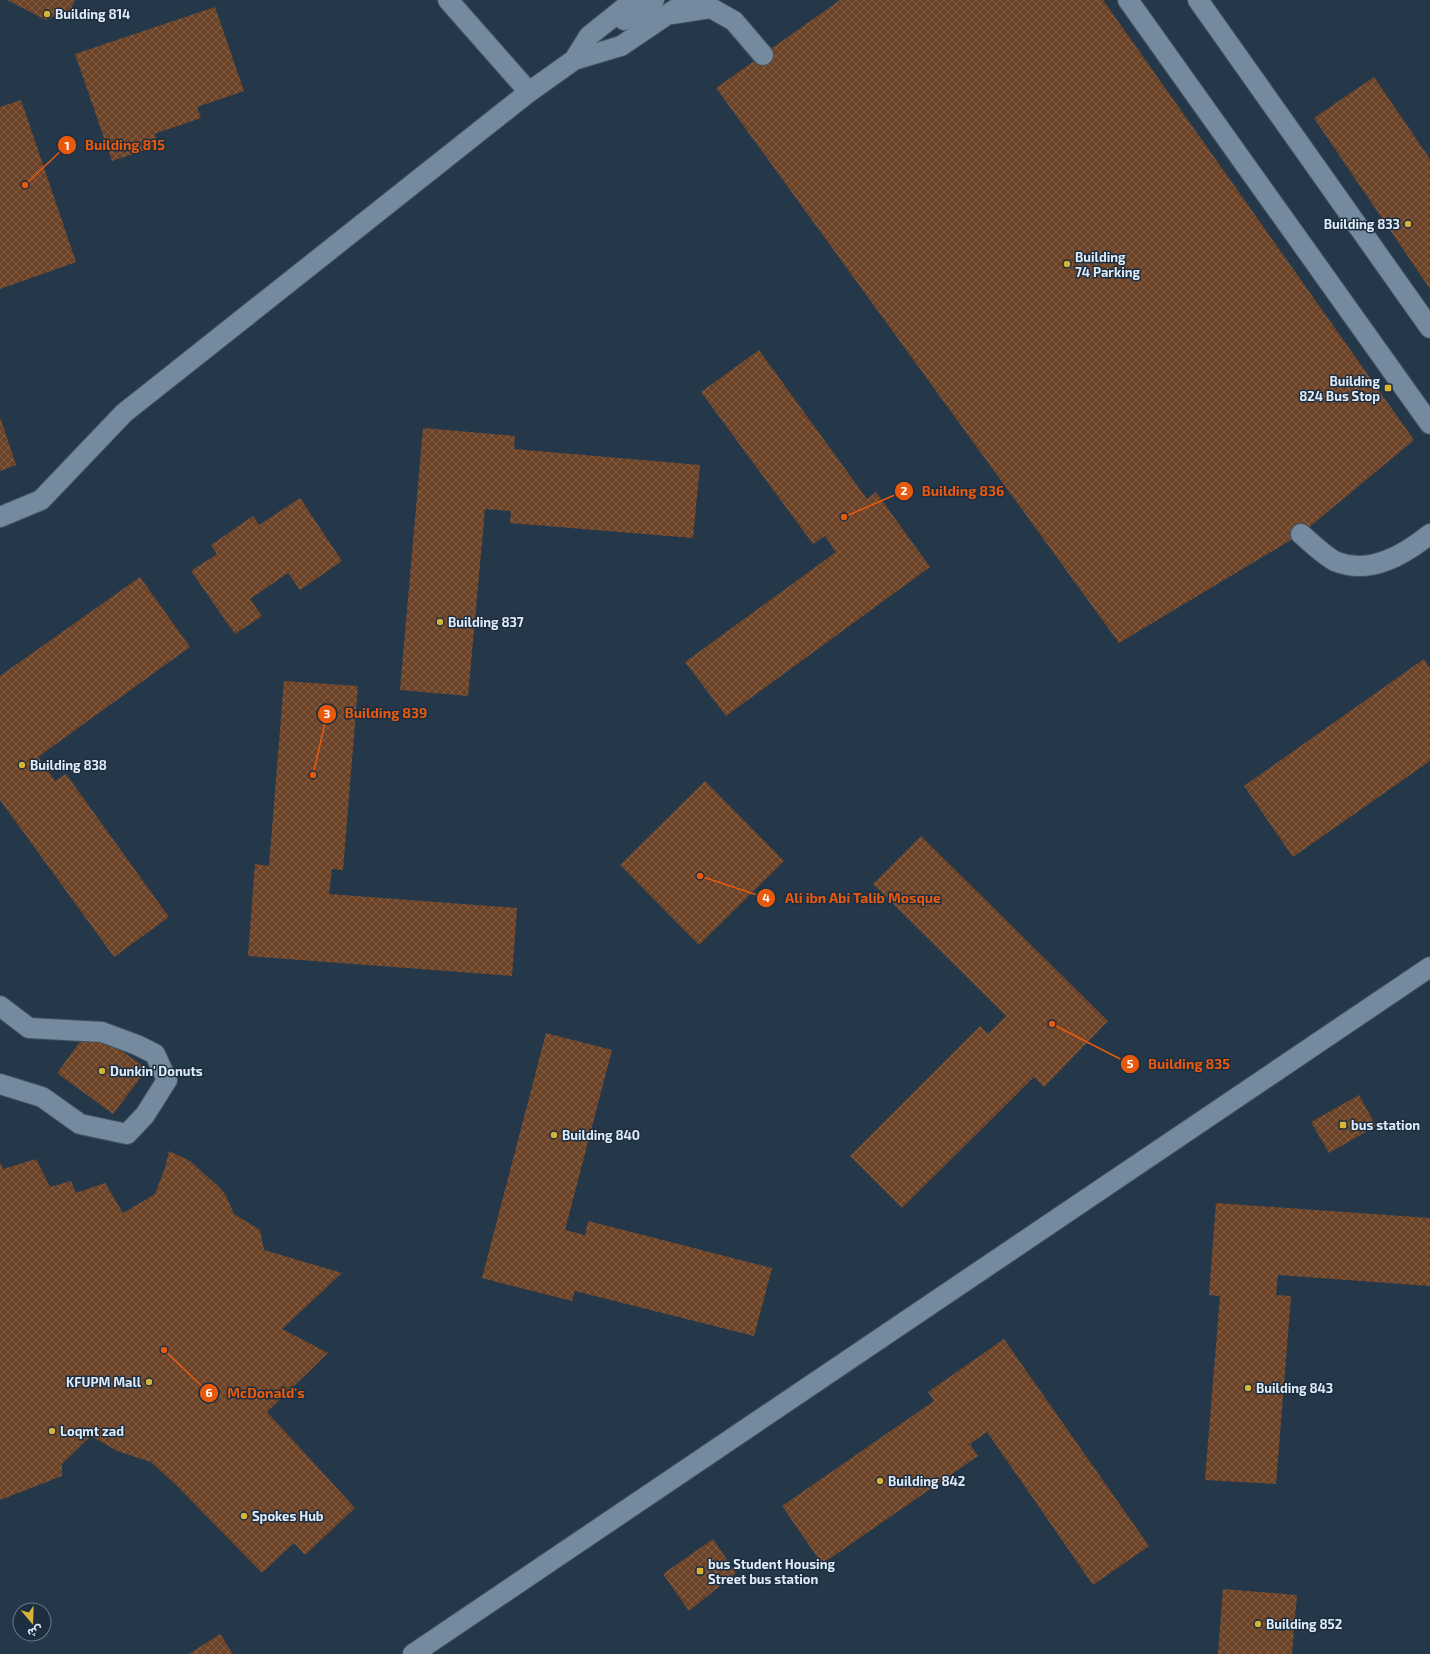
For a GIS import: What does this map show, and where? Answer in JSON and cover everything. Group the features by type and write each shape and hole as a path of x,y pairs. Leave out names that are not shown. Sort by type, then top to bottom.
{"lane":[{"path":"448,0 529,92"},
{"path":"577,55 589,36 634,0"},
{"path":"0,516 41,500 124,413 529,92 577,55 654,0"},
{"path":"577,55 622,46 690,0"},
{"path":"1128,0 1430,424"},
{"path":"1198,0 1430,328"},
{"path":"668,14 711,8 734,21 763,54"},
{"path":"1301,534 1337,562 1364,567 1400,554 1413,547 1430,534"},
{"path":"413,1654 1430,967"},
{"path":"0,1006 29,1028 102,1032 137,1045 155,1054 167,1080 145,1115 127,1134 80,1124 42,1097 0,1084"}],"building":[{"name":"Building 814","path":"7,0 75,0 71,9 46,20"},
{"name":"Building 74 Parking","path":"840,0 1103,0 1414,440 1301,534 1119,643 716,88"},
{"path":"215,7 244,91 197,107 201,118 154,134 160,145 112,161 75,54"},
{"name":"Building 833","path":"1374,77 1430,159 1430,289 1314,118"},
{"path":"21,100 76,262 0,289 0,107"},
{"path":"759,350 867,499 876,492 930,567 726,716 685,662 836,552 825,536 813,544 701,392"},
{"path":"0,417 16,465 0,471"},
{"name":"Building 837","path":"423,428 515,436 514,449 700,465 693,538 510,523 511,511 485,509 468,696 400,690"},
{"path":"300,498 342,561 300,590 288,573 250,599 262,616 235,634 191,571 217,554 211,545 253,516 259,525"},
{"name":"Building 838","path":"140,577 190,647 38,757 55,781 66,774 169,917 114,957 0,800 0,676"},
{"path":"1424,659 1430,669 1430,761 1293,857 1244,786"},
{"path":"284,681 358,686 343,870 332,869 329,894 517,908 512,976 248,956 255,864 269,866"},
{"path":"705,781 784,861 699,945 620,865"},
{"path":"921,836 1108,1021 1044,1087 1034,1077 902,1208 850,1156 980,1026 988,1034 1006,1016 873,884"},
{"name":"Dunkin' Donuts","path":"90,1028 147,1069 113,1114 57,1073"},
{"name":"Building 840","path":"546,1033 612,1050 565,1230 585,1235 588,1221 772,1268 754,1336 575,1291 572,1301 482,1278"},
{"path":"1359,1095 1376,1126 1329,1153 1311,1122"},
{"name":"KFUPM Mall","path":"169,1151 190,1161 219,1187 225,1194 234,1214 260,1230 264,1250 342,1273 282,1329 328,1353 267,1412 355,1508 305,1555 294,1543 262,1573 176,1485 151,1462 117,1451 91,1436 62,1464 62,1476 0,1500 0,1162 3,1169 36,1159 50,1187 71,1181 76,1193 105,1183 123,1213 155,1194 165,1168"},
{"name":"Building 843","path":"1216,1203 1430,1218 1430,1286 1278,1275 1276,1295 1291,1296 1276,1484 1205,1480 1220,1296 1209,1295"},
{"name":"Building 842","path":"1004,1339 1149,1546 1093,1585 987,1432 970,1444 978,1456 822,1564 782,1506 934,1401 928,1392"},
{"path":"713,1539 736,1573 689,1611 663,1574"},
{"name":"Building 852","path":"1223,1589 1297,1595 1292,1654 1218,1654"},
{"path":"220,1634 233,1654 189,1654"}],"place":[{"name":"Building 814","path":"47,14"},
{"name":"Building 815","path":"25,185"},
{"name":"Building 833","path":"1408,224"},
{"name":"Building 74 Parking","path":"1067,264"},
{"name":"Building 824 Bus Stop","path":"1388,388"},
{"name":"Building 836","path":"844,517"},
{"name":"Building 837","path":"440,622"},
{"name":"Building 838","path":"22,765"},
{"name":"Building 839","path":"313,775"},
{"name":"Ali ibn Abi Talib Mosque","path":"700,876"},
{"name":"Building 835","path":"1052,1024"},
{"name":"Dunkin' Donuts","path":"102,1071"},
{"name":"bus station","path":"1343,1125"},
{"name":"Building 840","path":"554,1135"},
{"name":"McDonald's","path":"164,1350"},
{"name":"KFUPM Mall","path":"149,1382"},
{"name":"Building 843","path":"1248,1388"},
{"name":"Loqmt zad","path":"52,1431"},
{"name":"Building 842","path":"880,1481"},
{"name":"Spokes Hub","path":"244,1516"},
{"name":"bus Student Housing Street bus station","path":"700,1571"},
{"name":"Building 852","path":"1258,1624"}]}
